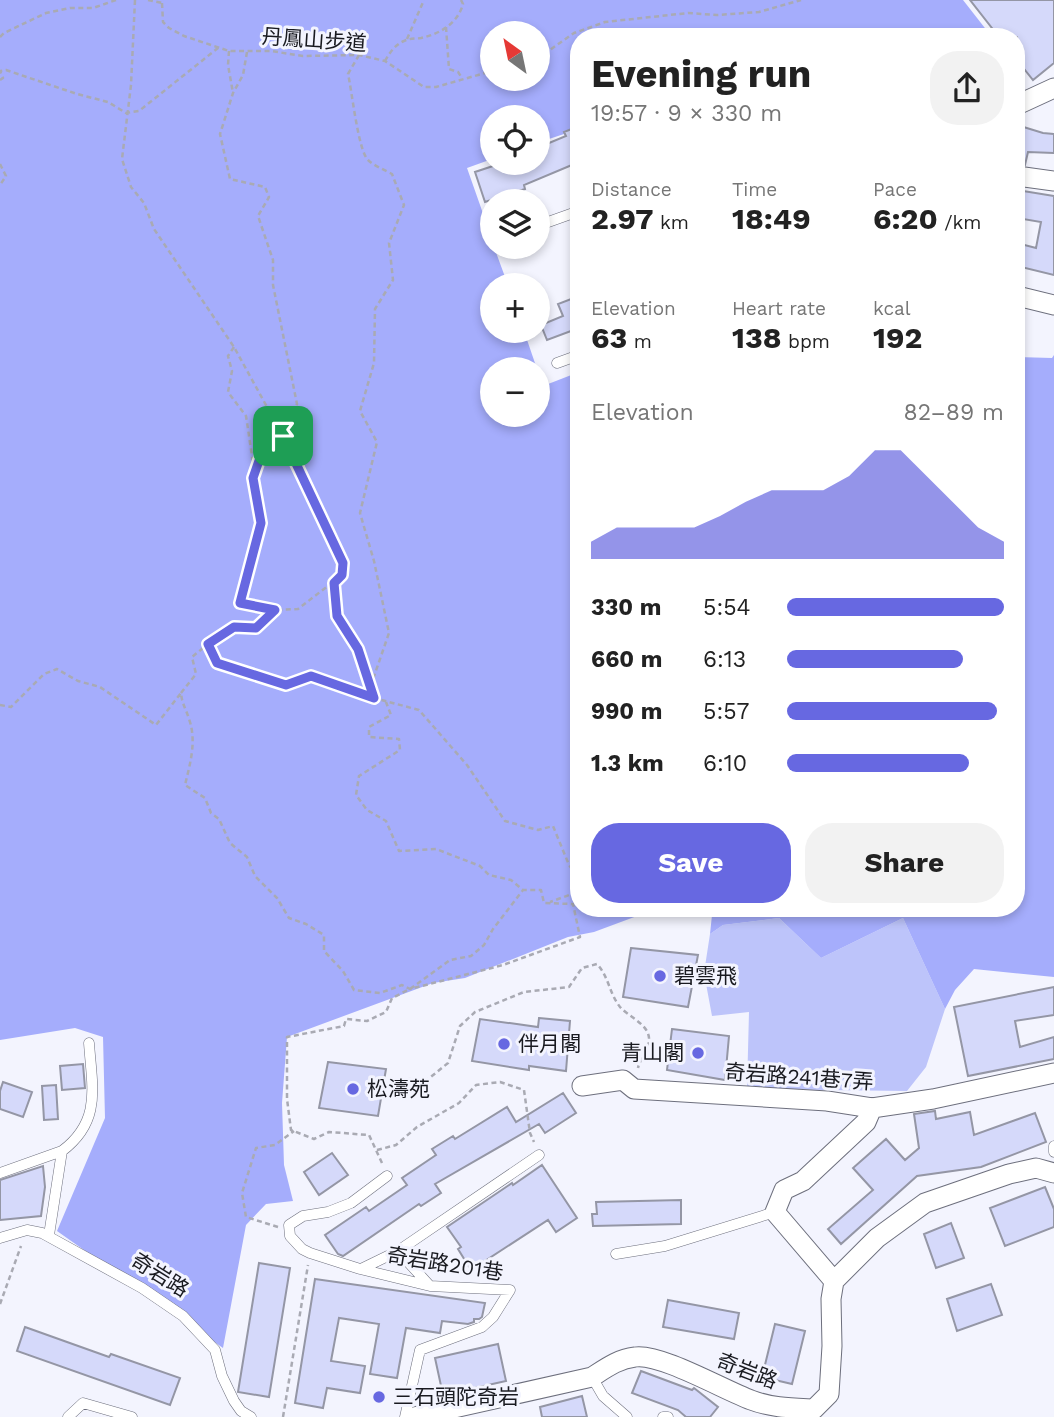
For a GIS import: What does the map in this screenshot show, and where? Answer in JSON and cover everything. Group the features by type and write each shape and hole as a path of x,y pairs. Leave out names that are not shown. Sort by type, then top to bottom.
{"street":[{"path":"1025,101 1054,88"},
{"path":"1025,177 1054,181"},
{"path":"1025,298 1054,305"},
{"name":"奇岩路241巷7弄","path":"582,1086 623,1080 634,1089 827,1101 872,1108 1054,1073"},
{"path":"872,1108 866,1122 803,1181 784,1190 775,1212 834,1281 877,1238 925,1203 1009,1174 1036,1168 1054,1173"},
{"name":"奇岩路","path":"414,1417 592,1377 615,1362 638,1356 666,1363 750,1400 773,1407 814,1409 829,1394 831,1299 834,1281"}],"lane":[{"path":"550,221 570,214"},
{"path":"556,363 570,358"},
{"path":"0,1173 62,1151 76,1140 87,1125 92,1096 89,1043"},
{"path":"1054,1146 1054,1152"},
{"path":"49,1236 62,1151"},
{"path":"360,1269 398,1251 539,1155"},
{"path":"290,1231 289,1225 303,1216 328,1212 351,1203 387,1176"},
{"path":"616,1254 665,1245 775,1212"},
{"path":"0,1238 27,1230"},
{"name":"奇岩路","path":"27,1230 49,1236 142,1288 183,1316 215,1350 222,1376 234,1401 251,1417"},
{"name":"奇岩路201巷","path":"290,1231 290,1236 310,1253 360,1269 430,1286 510,1290 482,1327 420,1350 405,1417"},
{"path":"398,1251 430,1286"},
{"path":"592,1377 603,1396 627,1417"},
{"path":"68,1417 83,1403 132,1417"},
{"path":"663,1417 668,1417"}],"path":[{"path":"0,37 46,13 70,8 93,8 116,0"},
{"path":"135,0 131,85 121,159 131,187 144,203 154,229 234,347 283,436 343,563 342,575 298,609 275,610 240,603 261,523 246,416 228,391 232,371 228,356 234,347"},
{"path":"148,0 162,3 167,0"},
{"path":"407,39 424,0"},
{"path":"385,61 392,49 407,39 423,37 446,27 460,17 463,4 461,0"},
{"path":"588,28 605,22 688,13 717,15 759,12 801,0"},
{"name":"丹鳳山步道","path":"162,3 163,22 169,28 229,51 271,51 303,56 359,55 385,61 424,87 436,87 480,74"},
{"path":"446,27 449,69 458,72 463,78"},
{"path":"550,50 570,36"},
{"path":"0,80 4,78 0,71 6,70 108,102 126,113 139,111 218,48"},
{"path":"229,51 228,65 233,93"},
{"path":"247,52 243,75 233,93 220,134 229,178 265,187 268,197 258,216 273,260 274,285 297,404 283,436 263,449 253,478"},
{"path":"359,55 348,74 358,139 367,159 392,174 404,205 389,243 393,280 375,309 374,362 360,411 377,442 359,513 374,561 389,633 372,685"},
{"path":"0,164 6,176 0,185"},
{"path":"334,583 337,616 358,649 372,685 374,698"},
{"path":"0,705 11,707 44,674 57,669 78,681 100,687 156,726 196,674 191,657 234,627 256,628 275,610"},
{"path":"208,644 217,663 286,685 311,676 386,702 419,710 467,765 505,821 538,830 553,826 570,866"},
{"path":"181,693 182,705 190,720 194,745 185,785 205,798 230,843 247,857 255,876 276,898 289,918 324,935 324,951 343,971 354,990 371,994 402,985 410,989 503,965 580,937 576,917"},
{"path":"386,702 391,715 369,727 369,737 400,739 400,750 359,775 356,795 367,810 386,821 399,851 436,849 480,866 489,875 511,880 523,890 541,890 544,903 570,904"},
{"path":"387,1176 369,1135 329,1132 314,1139 291,1130 287,1099 287,1037 344,1026 346,1019 367,1021 386,1012 392,998 410,989 450,960 471,956 485,946 493,929 523,890"},
{"path":"547,903 570,895"},
{"path":"407,1079 427,1080 448,1063 460,1026 475,1012 524,992 569,988 582,968 597,964 607,974 610,992 649,1035 649,1047 638,1064 634,1089"},
{"path":"376,1149 396,1145 416,1127 459,1103 476,1085 500,1082 524,1090 530,1133 539,1155"},
{"path":"290,1231 246,1217 242,1193 256,1148 275,1145 294,1131"},
{"path":"0,1304 27,1230"},
{"path":"283,1417 310,1253"}],"shaded area":[{"path":"0,0 963,0 985,28 570,28 570,132 550,139 550,105 480,105 480,163 467,168 480,205 480,259 498,259 504,273 480,273 480,343 528,343 533,357 480,357 480,427 550,427 550,383 570,376 570,917 634,917 594,932 568,937 465,978 433,983 287,1037 282,1103 284,1165 293,1201 266,1204 246,1225 223,1348 57,1231 105,1118 103,1037 75,1028 0,1040"},
{"path":"1054,355 1054,977 974,969 955,990 945,1009 903,918 821,958 779,918 723,925 710,934 712,917 1025,917 1025,357 1052,358"},
{"path":"779,918 821,958 903,918 945,1009 926,1067 907,1091 747,1089 749,1012 712,1016 704,973 710,934 723,925"}],"building":[{"path":"970,0 1054,0 1054,63 1033,80 1025,70 1025,28 992,28"},
{"path":"1025,127 1054,134 1054,153 1028,152 1025,165"},
{"path":"570,130 570,166 550,174 550,143 566,136 564,132"},
{"path":"480,170 480,175 548,175 524,185 525,189 481,189 475,172"},
{"path":"1025,191 1054,196 1054,275 1025,268 1025,245 1036,248 1041,222 1025,219"},
{"path":"570,299 570,331 550,339 550,321 563,316 558,304"},
{"name":"碧雲飛","path":"631,948 698,955 688,1007 623,997"},
{"path":"1054,987 1054,1015 1015,1021 1020,1047 1054,1037 1054,1059 968,1076 954,1007"},
{"path":"539,1018 570,1021 566,1071 529,1066 529,1070 472,1061 480,1019 538,1027"},
{"name":"青山閣","path":"672,1029 729,1036 725,1080 667,1070"},
{"name":"松濤苑","path":"328,1062 386,1069 378,1116 319,1108"},
{"path":"83,1064 85,1088 62,1090 60,1066"},
{"path":"3,1082 32,1092 23,1117 0,1109"},
{"path":"56,1085 58,1119 44,1120 42,1086"},
{"path":"563,1093 576,1113 545,1133 539,1124 435,1184 441,1193 421,1206 419,1204 343,1256 338,1254 325,1235 366,1207 369,1211 407,1185 402,1178 436,1155 432,1149 453,1136 455,1139 507,1107 516,1122"},
{"path":"935,1111 936,1119 970,1112 974,1135 1035,1113 1046,1142 981,1167 917,1176 841,1244 828,1229 873,1190 853,1168 886,1139 905,1160 919,1148 914,1114"},
{"path":"332,1153 348,1175 319,1195 304,1172"},
{"path":"542,1165 577,1218 556,1232 548,1220 471,1270 458,1249 461,1247 447,1227"},
{"path":"43,1166 45,1187 41,1216 0,1220 0,1180"},
{"path":"1045,1187 1054,1209 1054,1227 1005,1246 990,1208"},
{"path":"681,1200 681,1224 593,1226 592,1214 597,1214 596,1202"},
{"path":"951,1223 964,1258 936,1268 924,1234"},
{"path":"259,1263 290,1268 269,1397 238,1392"},
{"path":"315,1279 485,1303 482,1317 479,1319 468,1324 442,1321 440,1333 406,1328 397,1378 370,1374 379,1324 339,1318 331,1361 365,1366 360,1393 327,1388 323,1408 295,1403"},
{"path":"991,1284 1002,1315 957,1331 947,1299"},
{"path":"668,1300 739,1313 734,1339 663,1327"},
{"path":"775,1324 805,1331 792,1384 762,1377"},
{"path":"25,1327 109,1357 111,1354 180,1378 170,1405 17,1351"},
{"path":"498,1344 506,1381 443,1395 435,1358"},
{"path":"641,1371 692,1390 694,1388 718,1407 710,1417 686,1417 678,1410 632,1393"},
{"path":"582,1396 587,1417 542,1417 540,1407"}],"place":[{"name":"碧雲飛","path":"660,976"},
{"name":"伴月閣","path":"504,1044"},
{"name":"青山閣","path":"698,1053"},
{"name":"松濤苑","path":"353,1089"},
{"name":"三石頭陀奇岩","path":"379,1397"}],"route":[{"path":"283,436 343,563 342,575 334,583 337,616 358,649 372,685 374,698 311,676 286,685 217,663 208,644 234,627 256,628 275,610 240,603 261,523 253,478 263,449 283,436"}]}
